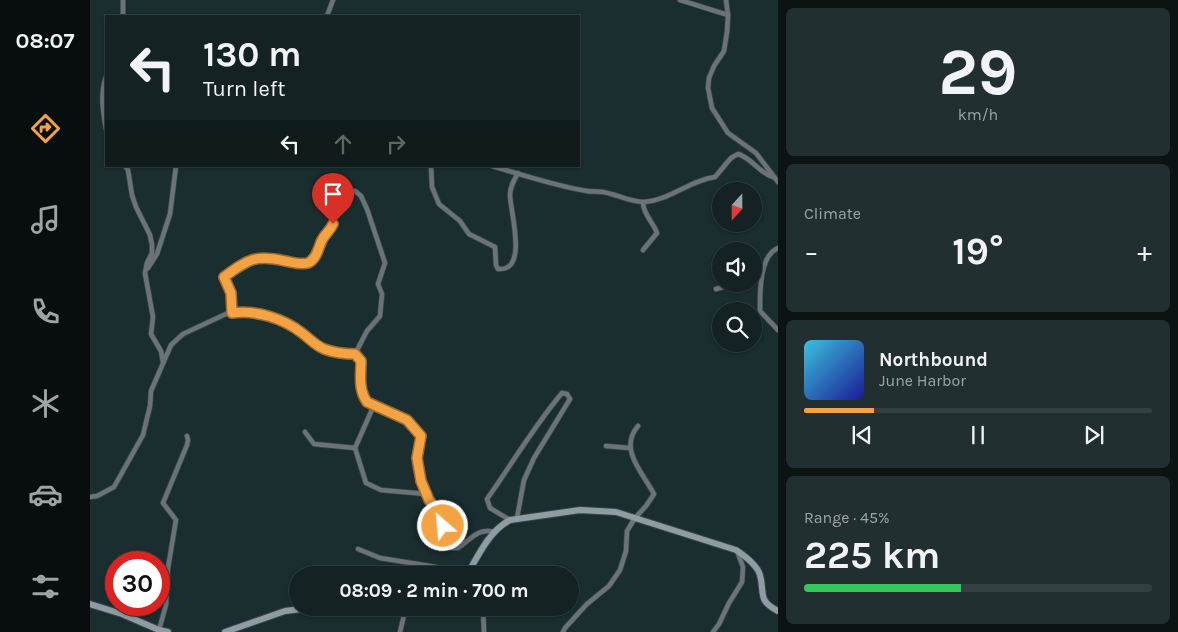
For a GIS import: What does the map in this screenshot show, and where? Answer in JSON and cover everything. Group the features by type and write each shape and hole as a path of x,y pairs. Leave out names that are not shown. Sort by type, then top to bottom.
{"street":[{"path":"123,0 124,15"},
{"path":"326,15 333,0"},
{"path":"680,0 728,14"},
{"path":"726,0 728,14 724,51 714,66 708,88 712,108 728,133 756,153 778,182"},
{"path":"105,80 103,87 105,122"},
{"path":"496,167 580,190 603,192 643,202 678,192 703,178 715,177 731,158 738,154 746,156 764,173 773,177"},
{"path":"126,167 136,207 150,235 152,245 152,253 145,273 153,318 151,334 161,351 163,362"},
{"path":"145,273 158,254 170,214 176,167"},
{"path":"431,167 432,188 439,204 460,221 469,234 495,247 496,265 498,269 503,270 510,265 516,251 510,194 512,182 518,173"},
{"path":"232,313 231,293 224,277 246,261 269,257 296,263 308,263 315,257 322,238 329,232 333,224 335,208 340,199 350,192 355,192 360,196 367,209 385,263 378,284 382,294 380,316 367,330 355,354"},
{"path":"643,202 643,209 657,233 643,250"},
{"path":"762,273 765,262 772,250 778,248"},
{"path":"761,292 760,311 778,330"},
{"path":"90,497 97,496 114,487 143,435 150,406 151,391 171,345 183,334 232,313 244,311 278,319 302,333 312,343 326,350 340,354 355,354 361,361 359,380 367,402 407,420 421,436 417,462 421,481 426,494 440,514 448,545 452,548 458,548 476,533 487,529 494,532"},
{"path":"562,393 567,394 570,399 534,458 524,480 513,519 490,508 486,499 509,468 542,416 562,393"},
{"path":"374,405 355,448 366,483 381,490 426,494"},
{"path":"563,632 587,604 609,586 620,570 626,551 627,531 654,494 630,452 630,441 634,430 638,426"},
{"path":"305,432 314,444 355,448"},
{"path":"159,630 166,605 168,568 176,520 163,503 187,445 187,436"},
{"path":"606,446 630,448"},
{"path":"472,566 494,532 502,524 513,519 580,510 616,512 736,550 747,558 760,574 762,595 768,606 778,611"},
{"path":"358,549 380,558 430,566"},
{"path":"713,632 742,582 743,568 736,550"},
{"path":"90,604 168,632"},
{"path":"227,632 289,611"},
{"path":"400,632 404,616"},
{"path":"483,616 484,632"}],"route":[{"path":"333,224 329,232 322,238 315,257 308,263 296,263 269,257 246,261 224,277 231,293 232,313 244,311 278,319 302,333 312,343 326,350 340,354 355,354 361,361 359,380 367,402 407,420 421,436 417,452 417,462 421,481 429,500 440,514 443,526"}]}
